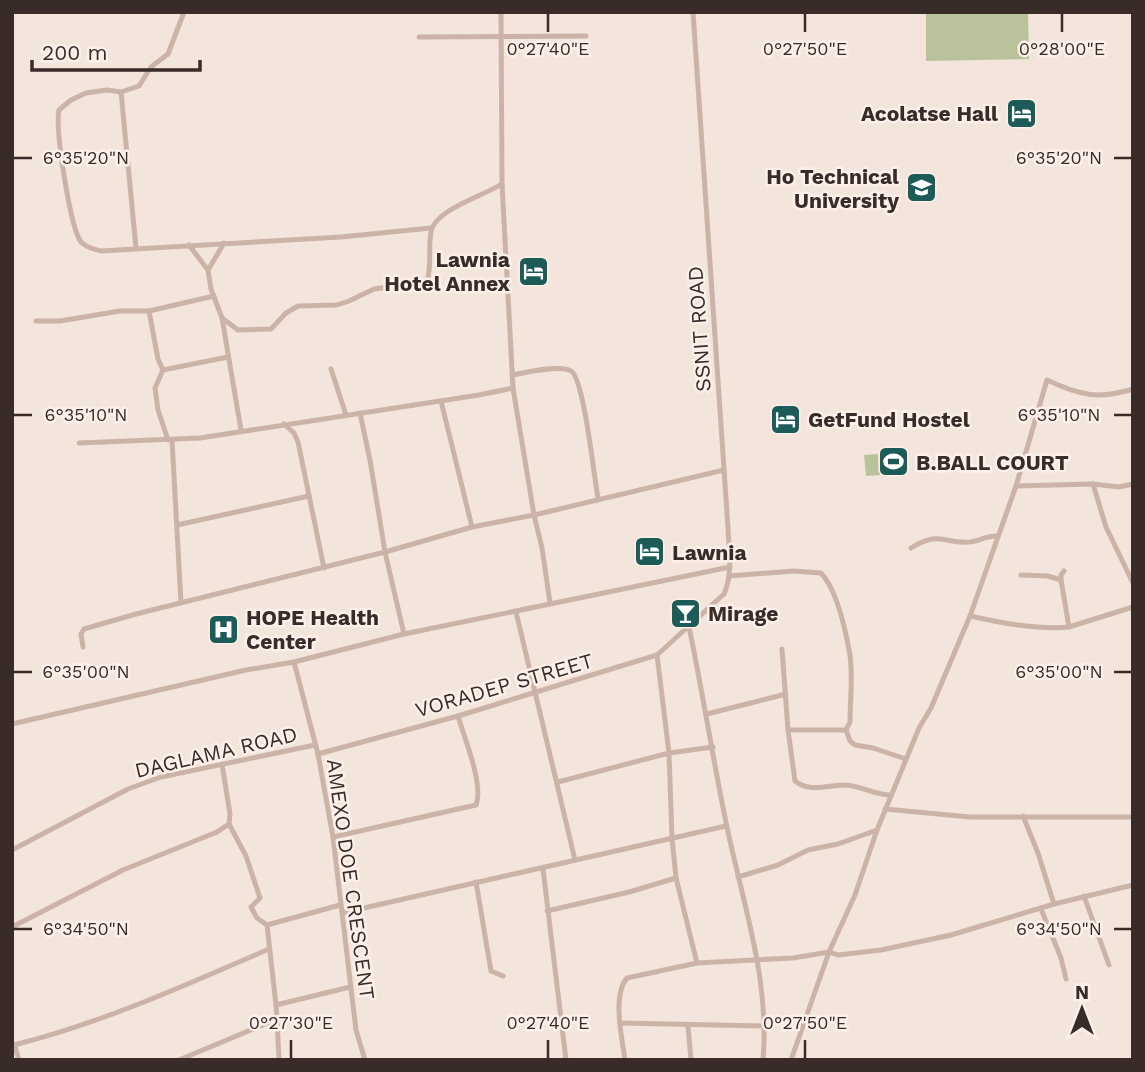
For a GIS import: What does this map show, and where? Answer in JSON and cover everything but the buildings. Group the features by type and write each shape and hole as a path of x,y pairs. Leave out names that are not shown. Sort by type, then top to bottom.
{"street":[{"path":"184,12 168,54 151,67 139,86 121,92 107,90 86,93 59,110 67,190 80,240 87,247 101,251 341,237 431,228"},
{"path":"501,12 502,184 513,388 550,603"},
{"name":"SSNIT ROAD","path":"689,627 724,594 730,567 693,12"},
{"path":"419,37 586,36"},
{"path":"121,92 136,248"},
{"path":"222,318 238,330 271,329 276,327 286,313 298,306 337,305 374,289 428,282 431,228 447,211 487,194 502,184"},
{"path":"208,270 224,243"},
{"path":"189,245 208,270 222,318 241,430"},
{"path":"36,321 60,321 120,311 149,311 214,296"},
{"path":"149,311 163,370 155,388 158,410 170,440 181,603"},
{"path":"163,370 228,356"},
{"path":"512,375 562,368 575,374 583,402 598,498"},
{"path":"331,369 346,415"},
{"path":"791,1060 829,952 855,895 885,809 970,616 1016,486 1047,380 1074,393 1086,395 1108,396 1133,389"},
{"path":"79,443 200,438 513,388"},
{"path":"441,401 472,527"},
{"path":"360,412 384,551 404,634"},
{"path":"284,424 296,437 324,568"},
{"path":"83,647 81,634 84,629 472,527 724,470"},
{"path":"1016,486 1093,484 1119,487 1133,484"},
{"path":"1093,484 1106,527 1133,583"},
{"path":"177,525 309,496"},
{"path":"911,548 934,538 969,542 998,536"},
{"path":"12,724 246,670 294,662 404,634 730,567"},
{"path":"729,576 794,571 821,573 834,593 850,656 850,722 846,730 850,741 855,745 906,759"},
{"path":"1064,571 1061,580 1069,627"},
{"path":"1021,575 1048,576 1061,580"},
{"path":"970,616 1006,624 1069,627 1133,607"},
{"path":"516,612 575,860"},
{"path":"689,627 726,826 757,961 765,1026 763,1060"},
{"name":"VORADEP STREET","path":"318,754 458,716 657,655 689,627"},
{"path":"782,649 795,781 808,788 848,785 891,795"},
{"path":"657,655 669,753 676,878 698,963"},
{"name":"AMEXO DOE CRESCENT","path":"294,662 318,754 333,837 356,1030 365,1060"},
{"path":"707,714 786,694"},
{"path":"333,837 476,805 476,784 458,716"},
{"path":"788,730 846,730"},
{"name":"DAGLAMA ROAD","path":"12,850 128,789 161,777 315,745"},
{"path":"558,782 669,753 713,747"},
{"path":"222,764 230,814 229,824 258,887 260,898 251,907 252,912 267,925 279,1060"},
{"path":"885,809 970,817 1133,817"},
{"path":"1023,816 1054,904"},
{"path":"12,927 123,870 216,832 229,824"},
{"path":"342,913 726,826"},
{"path":"738,877 778,865 808,850 838,844 877,830"},
{"path":"543,869 566,1060"},
{"path":"547,911 676,878"},
{"path":"476,882 491,971 503,976"},
{"path":"625,1060 620,1023 620,996 627,978 698,963 757,961 829,952 838,955 896,947 951,935 1054,904 1133,885"},
{"path":"1084,896 1109,965"},
{"path":"267,925 340,905"},
{"path":"1041,909 1061,958 1066,978"},
{"path":"19,1060 13,1043 43,1037 183,988 269,949"},
{"path":"276,1005 350,987"},
{"path":"179,1060 276,1019"},
{"path":"620,1023 765,1026"},
{"path":"688,1026 691,1060"}],"green space":[{"path":"926,12 1028,12 1029,59 926,61"},
{"name":"B.BALL COURT","path":"898,449 901,474 887,475 884,451"},
{"path":"878,454 880,475 866,476 864,455"}],"place":[{"name":"Acolatse Hall","path":"1021,113"},
{"name":"Ho Technical University","path":"922,188"},
{"name":"Lawnia Hotel Annex","path":"533,271"},
{"name":"GetFund Hostel","path":"785,419"},
{"name":"B.BALL COURT","path":"893,462"},
{"name":"Lawnia","path":"649,552"},
{"name":"Mirage","path":"685,613"},
{"name":"HOPE Health Center","path":"223,629"}]}
